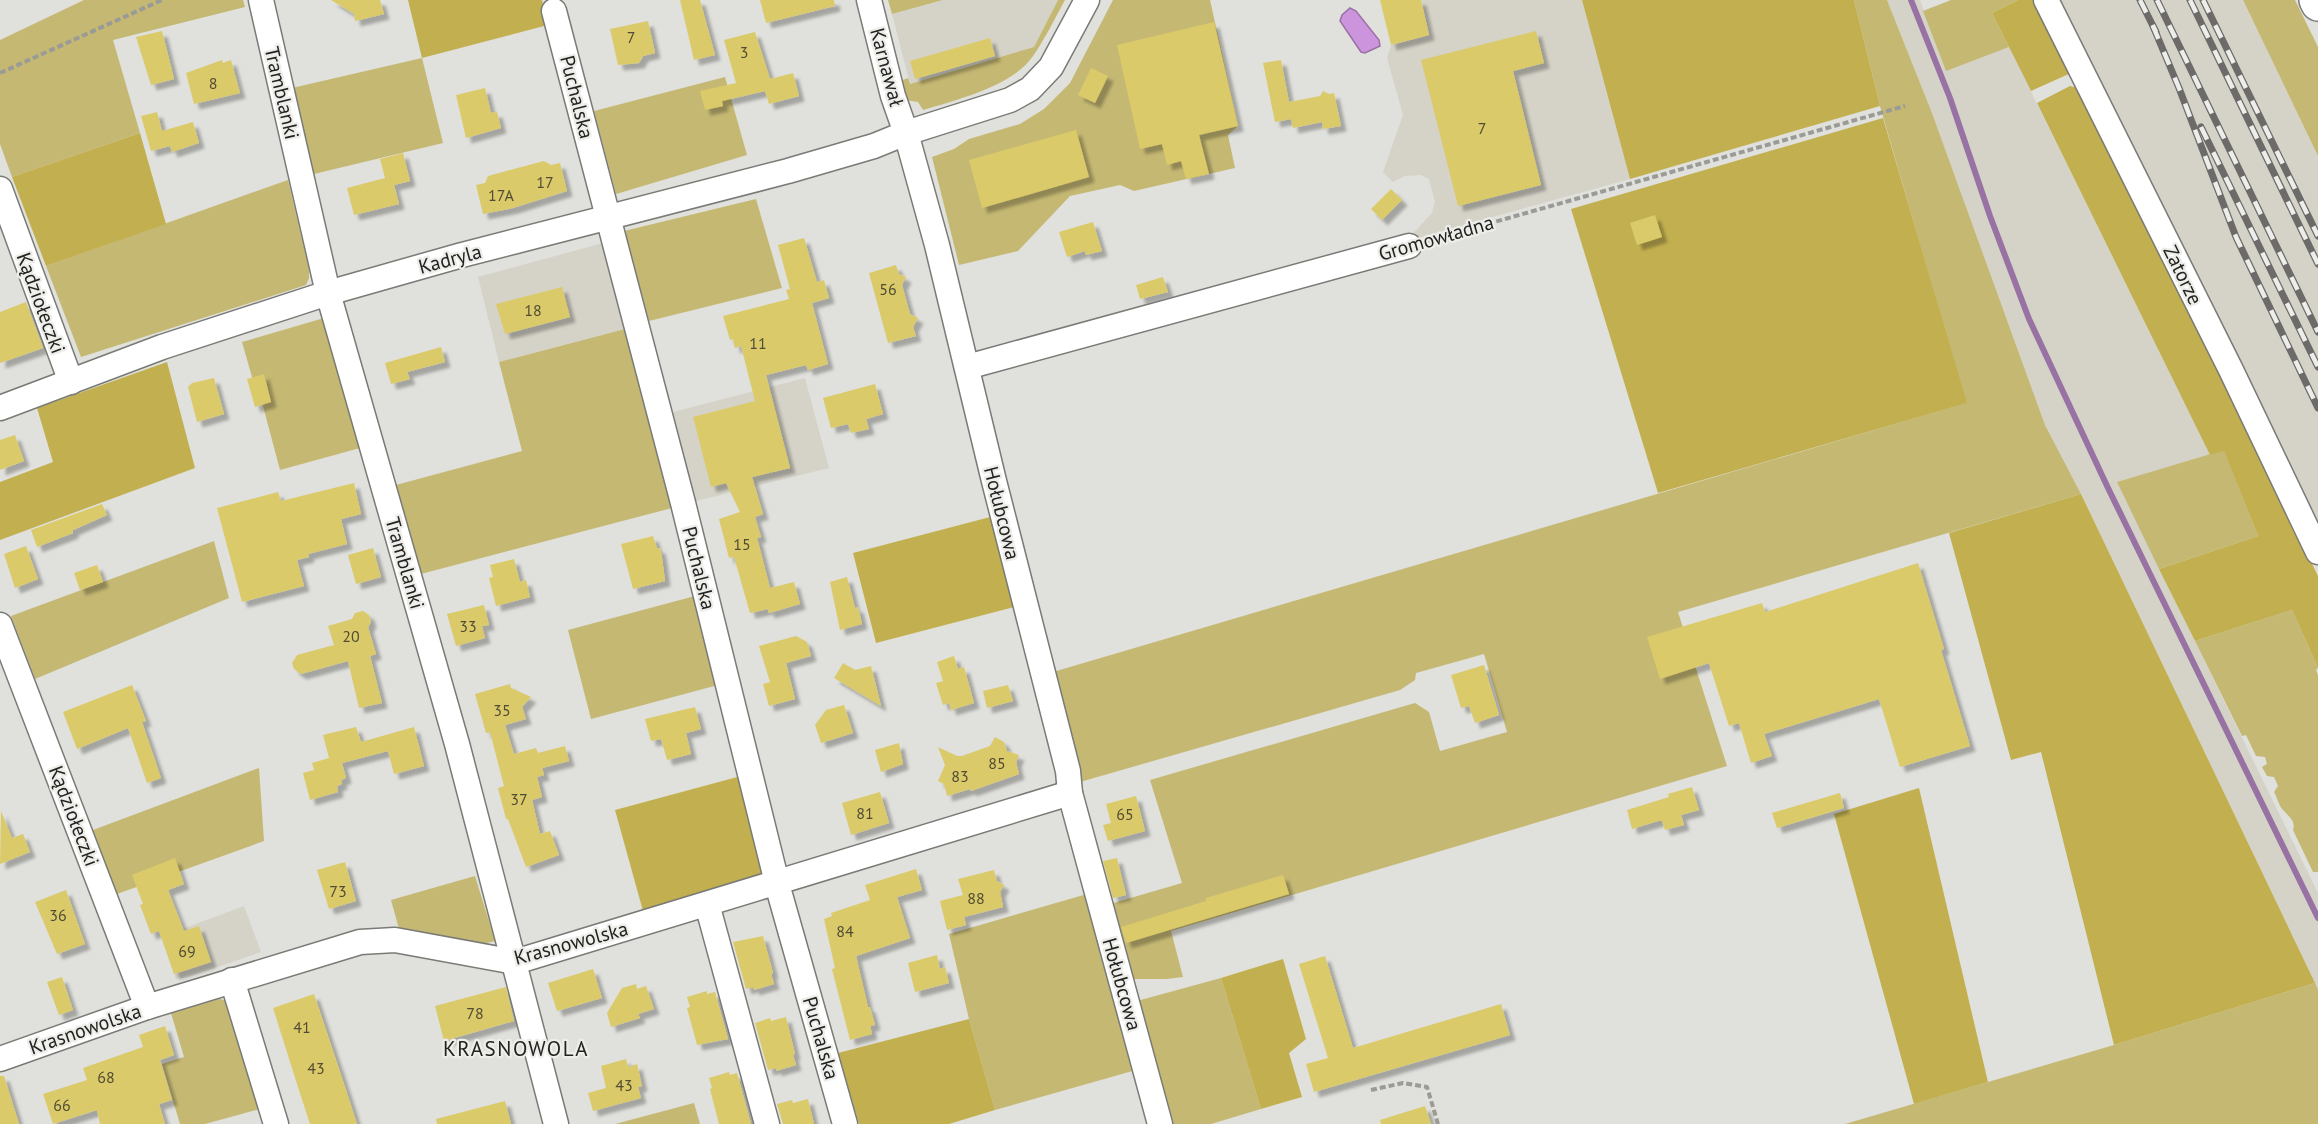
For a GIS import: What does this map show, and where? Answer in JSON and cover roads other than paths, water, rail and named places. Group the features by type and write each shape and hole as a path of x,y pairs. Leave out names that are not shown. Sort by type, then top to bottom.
{"street":[{"name":"Tramblanki","path":"261,0 328,293 457,744 556,1124"},
{"name":"Karnawał","path":"869,0 893,96 906,133"},
{"path":"906,133 1010,100 1029,89 1051,67 1087,0"},
{"name":"Zatorze","path":"2046,0 2231,370 2318,552"},
{"name":"Puchalska","path":"554,10 683,503 777,882 845,1124"},
{"name":"Kadryla","path":"0,408 162,347 328,293 462,255 788,171 874,146 906,133"},
{"name":"Hołubcowa","path":"906,133 937,245 1068,771 1070,793 1160,1124"},
{"name":"Kądziołeczki","path":"0,189 70,382"},
{"name":"Gromowładna","path":"967,367 1409,246"},
{"name":"Kądziołeczki","path":"0,624 147,1007"},
{"name":"Krasnowolska","path":"0,1059 147,1007 360,942 395,940 514,962 1070,793"},
{"path":"706,904 767,1124"},
{"path":"232,980 276,1124"}],"waterway":[{"path":"1911,0 1950,98 1990,216 2029,319 2108,488 2318,918"}],"railway":[{"path":"2140,0 2156,32"},
{"path":"2157,0 2318,332"},
{"path":"2190,0 2318,264"},
{"path":"2203,0 2318,236"},
{"path":"2153,26 2236,237 2318,408"},
{"path":"2201,127 2318,367"}],"district":[{"name":"KRASNOWOLA","path":"516,1049"}]}
